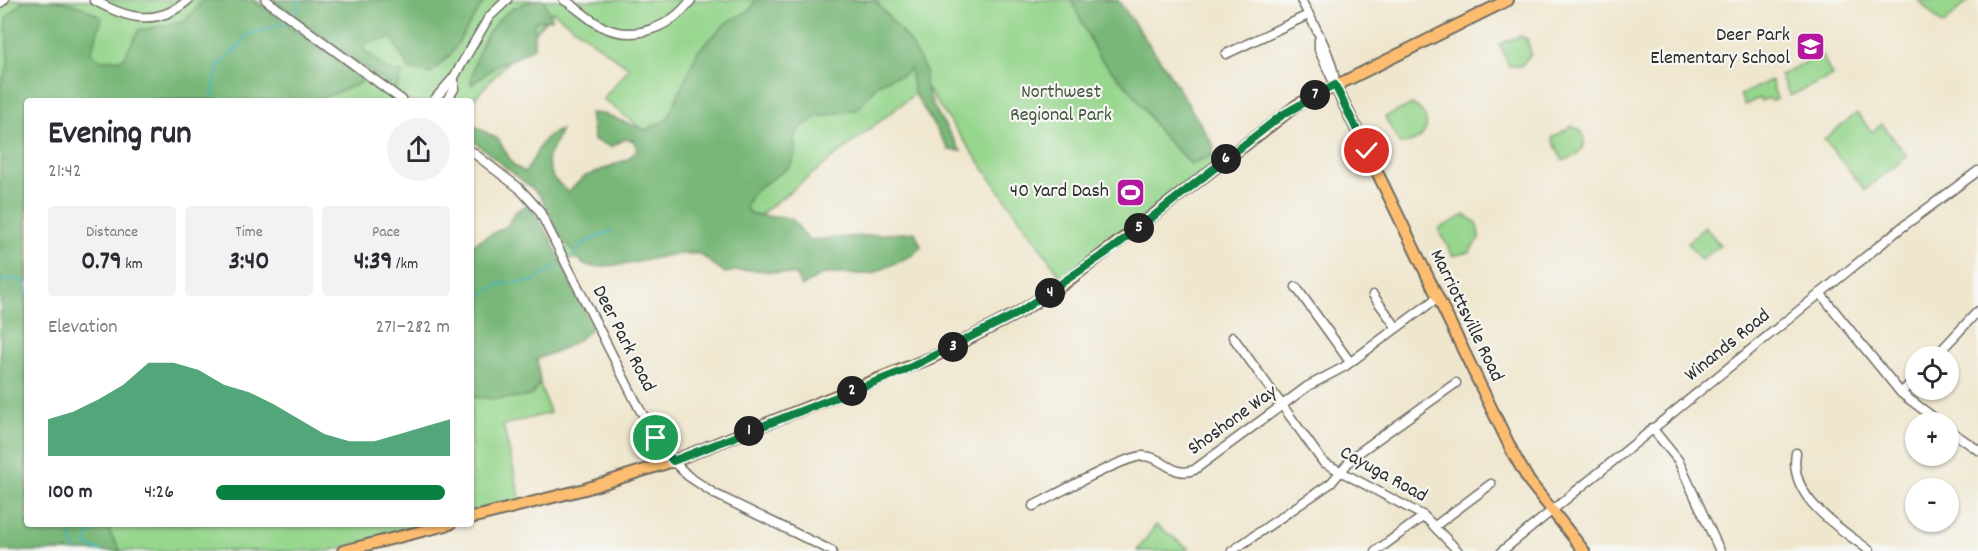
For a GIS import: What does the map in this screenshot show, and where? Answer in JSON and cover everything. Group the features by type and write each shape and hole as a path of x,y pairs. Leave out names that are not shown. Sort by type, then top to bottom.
{"main road":[{"path":"474,517 575,492 673,461 903,371 1018,313 1113,248 1282,115 1335,85 1508,0"},
{"name":"Marriottsville Road","path":"1335,85 1514,455 1551,509 1584,551"},
{"path":"343,551 438,527"}],"street":[{"path":"0,3 4,0"},
{"path":"94,0 120,14 143,19 168,14 188,0"},
{"path":"266,0 399,98"},
{"path":"436,98 454,77 489,17 507,0"},
{"path":"564,0 605,27 631,33 664,25 678,15 691,0"},
{"name":"Marriottsville Road","path":"1301,0 1319,39 1326,48 1335,72 1335,85"},
{"path":"1226,54 1308,15"},
{"path":"448,98 454,89 454,77"},
{"name":"Deer Park Road","path":"474,153 519,188 539,210 640,410 673,461 696,482 716,494 831,551"},
{"name":"Winands Road","path":"1502,551 1551,509 1901,228 1978,171"},
{"path":"1296,287 1350,362"},
{"path":"1820,293 1902,393 1927,412"},
{"path":"1373,295 1397,328"},
{"name":"Shoshone Way","path":"1033,506 1133,458 1152,457 1180,473 1194,470 1282,405 1316,381 1350,362 1437,298"},
{"path":"1945,346 1978,311"},
{"name":"Cayuga Road","path":"1233,337 1317,455 1341,473 1424,516 1458,551"},
{"path":"1233,551 1341,473 1354,456 1456,383"},
{"path":"1902,393 1905,390"},
{"path":"1652,428 1678,460 1720,551"},
{"path":"1959,437 1978,450"},
{"path":"1796,453 1795,471 1813,504 1869,551"},
{"path":"1435,526 1491,484"},
{"path":"1376,551 1424,516"}],"green space":[{"name":"Northwest Regional Park","path":"0,0 254,0 272,9 270,0 1111,0 1216,162 1062,278 925,86 711,253 568,259 560,241 654,138 603,99 629,68 553,12 474,99 24,98 24,120 0,280"},
{"path":"24,0 74,4 102,18 91,53 101,60 123,59 139,30 183,22 203,0 252,0 361,78 361,83 323,98 24,98 24,527 107,527 121,551 0,551 0,89 8,65 6,18"},
{"path":"273,0 485,0 451,54 430,74 409,69 392,38 366,42 363,49 388,71 403,72 396,90"},
{"path":"544,0 552,19 534,22 534,47 516,58 499,64 471,85 478,55 492,28 514,8 528,2"},
{"path":"755,0 875,0 912,45 926,72 925,80 931,101 961,151 949,150 914,93 910,69 902,76 893,77 878,84 858,109 817,117 799,129 794,139 796,151 790,167 755,190 746,206 748,212 754,214 792,219 809,240 915,232 921,246 913,255 872,274 823,274 801,287 796,275 752,270 725,273 698,253 674,254 628,264 594,267 583,264 560,235 540,195 474,141 474,126 498,139 514,166 525,172 547,137 561,130 547,159 553,178 568,192 584,177 628,159 637,150 634,141 625,139 611,147 594,140 590,113 604,114 645,130 667,120 698,51 727,22 750,10"},
{"path":"1071,0 1118,0 1165,67 1214,146 1212,155 1191,164 1160,133 1133,93 1098,56"},
{"path":"1918,0 1969,0 1943,25"},
{"path":"1520,36 1527,39 1531,54 1521,66 1509,66 1499,44"},
{"path":"1822,55 1832,76 1790,96 1780,75"},
{"path":"1771,80 1777,99 1772,101 1768,98 1761,101 1759,98 1745,105 1740,95"},
{"path":"1412,104 1424,116 1426,129 1417,140 1400,144 1385,117"},
{"path":"1857,113 1872,132 1882,124 1907,156 1865,190 1824,139"},
{"path":"1571,126 1583,134 1584,145 1576,155 1562,160 1552,138"},
{"path":"528,204 549,236 592,327 574,343 537,359 540,383 531,396 498,399 474,397 474,243 507,226 514,213"},
{"path":"1465,215 1477,223 1479,238 1469,252 1453,256 1438,229"},
{"path":"1705,227 1720,245 1701,260 1687,242"},
{"path":"474,311 534,367 550,413 503,425 521,501 474,513"},
{"path":"1156,525 1188,548 1186,551 1137,551"},
{"path":"91,527 422,527 329,551 101,551"}],"waterway":[{"path":"295,16 300,0"},
{"path":"212,98 218,67 240,45 245,36 288,23"},
{"path":"572,257 584,243 612,231"},
{"path":"474,303 478,297 499,284 533,281 558,265"},
{"path":"0,280 16,279 24,282"},
{"path":"69,527 75,551"},
{"path":"91,527 92,531 86,541 87,546 101,551"}],"place":[{"name":"Deer Park Elementary School","path":"1811,47"},
{"name":"40 Yard Dash","path":"1130,192"}],"route":[{"path":"656,438 673,461 903,371 990,328 1028,307 1078,274 1282,115 1303,101 1335,85 1367,151"}]}
